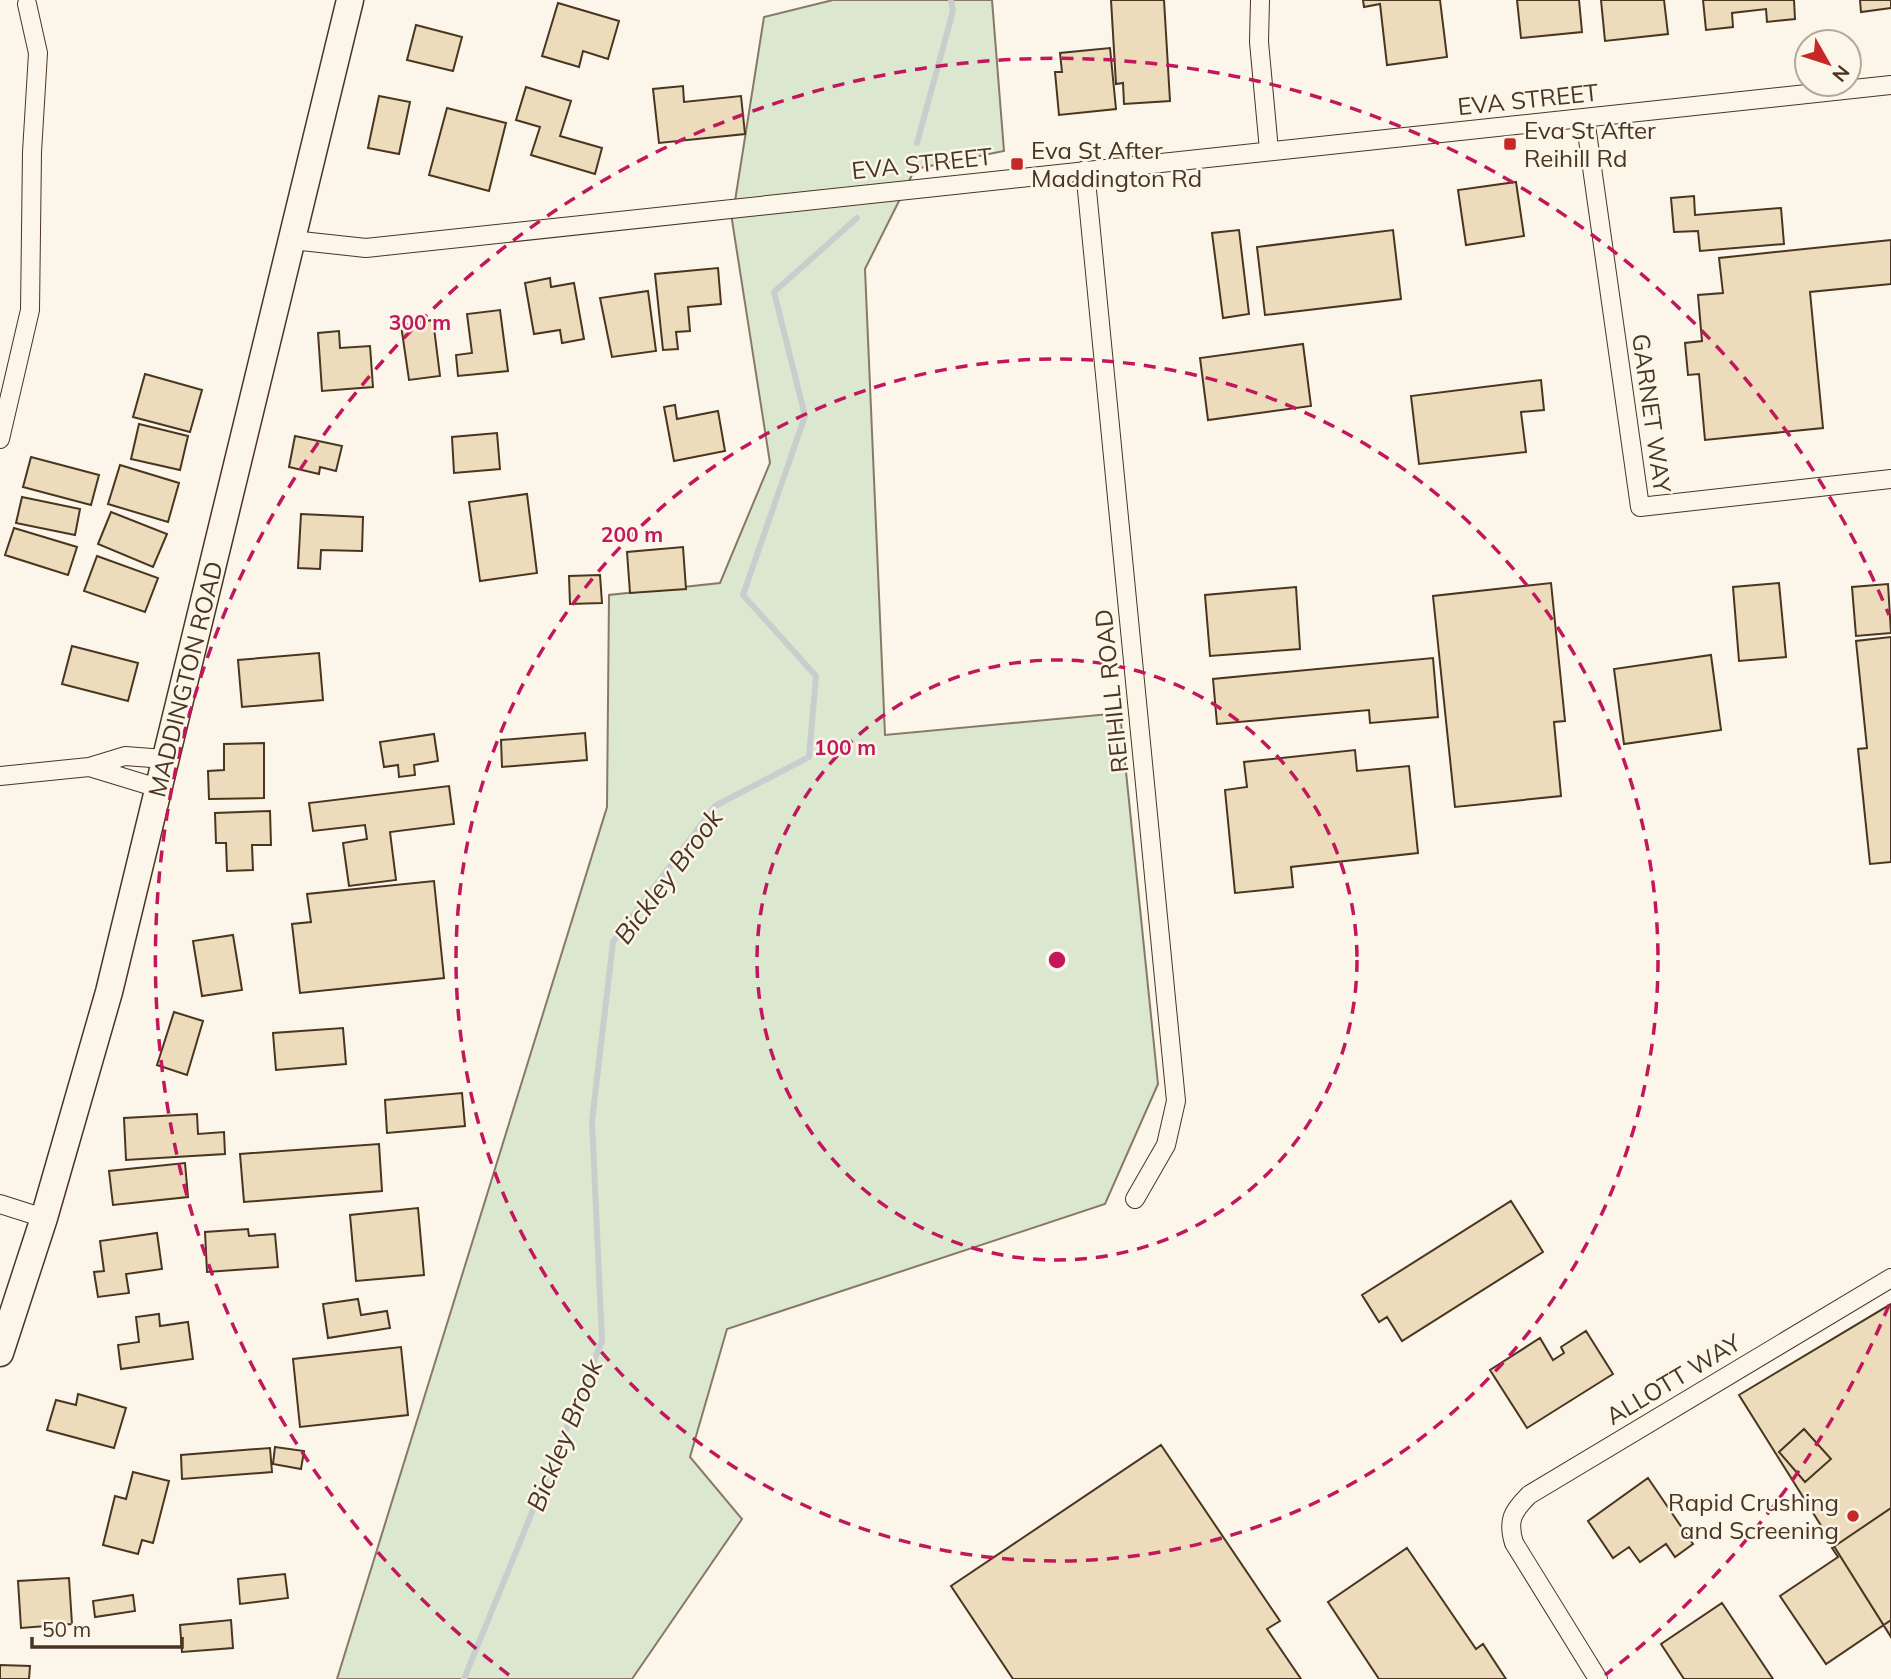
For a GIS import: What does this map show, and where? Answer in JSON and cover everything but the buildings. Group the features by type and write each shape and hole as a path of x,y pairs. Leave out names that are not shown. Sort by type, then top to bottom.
{"main road":[{"name":"MADDINGTON ROAD","path":"0,1353 44,1218 109,992 350,0"}],"street":[{"path":"1259,0 1259,42 1269,150"},
{"path":"0,439 30,310 32,152 38,53 27,4"},
{"name":"EVA STREET","path":"292,240 366,248 1891,85"},
{"name":"GARNET WAY","path":"1585,118 1640,507 1891,479"},
{"name":"REIHILL ROAD","path":"1085,170 1176,1101 1166,1145 1135,1199"},
{"path":"0,776 89,767 125,756 165,759"},
{"path":"89,767 158,788"},
{"path":"0,1204 44,1218"},
{"name":"ALLOTT WAY","path":"1598,1679 1514,1543 1510,1527 1513,1512 1529,1495 1891,1278"}],"green space":[{"path":"833,0 992,0 1004,151 915,169 865,269 885,735 1120,713 1158,1084 1105,1204 727,1329 690,1457 742,1519 632,1679 337,1679 607,807 609,595 720,583 770,463 732,220 764,17"}],"waterway":[{"name":"Bickley Brook","path":"917,143 953,11 951,0"},
{"name":"Bickley Brook","path":"464,1679 602,1341 592,1121 613,942 715,806 809,757 816,676 743,595 805,416 774,292 857,218"}],"place":[{"name":"Eva St After Reihill Rd","path":"1510,144"},
{"name":"Eva St After Maddington Rd","path":"1017,164"},
{"name":"Rapid Crushing and Screening","path":"1853,1516"}]}
